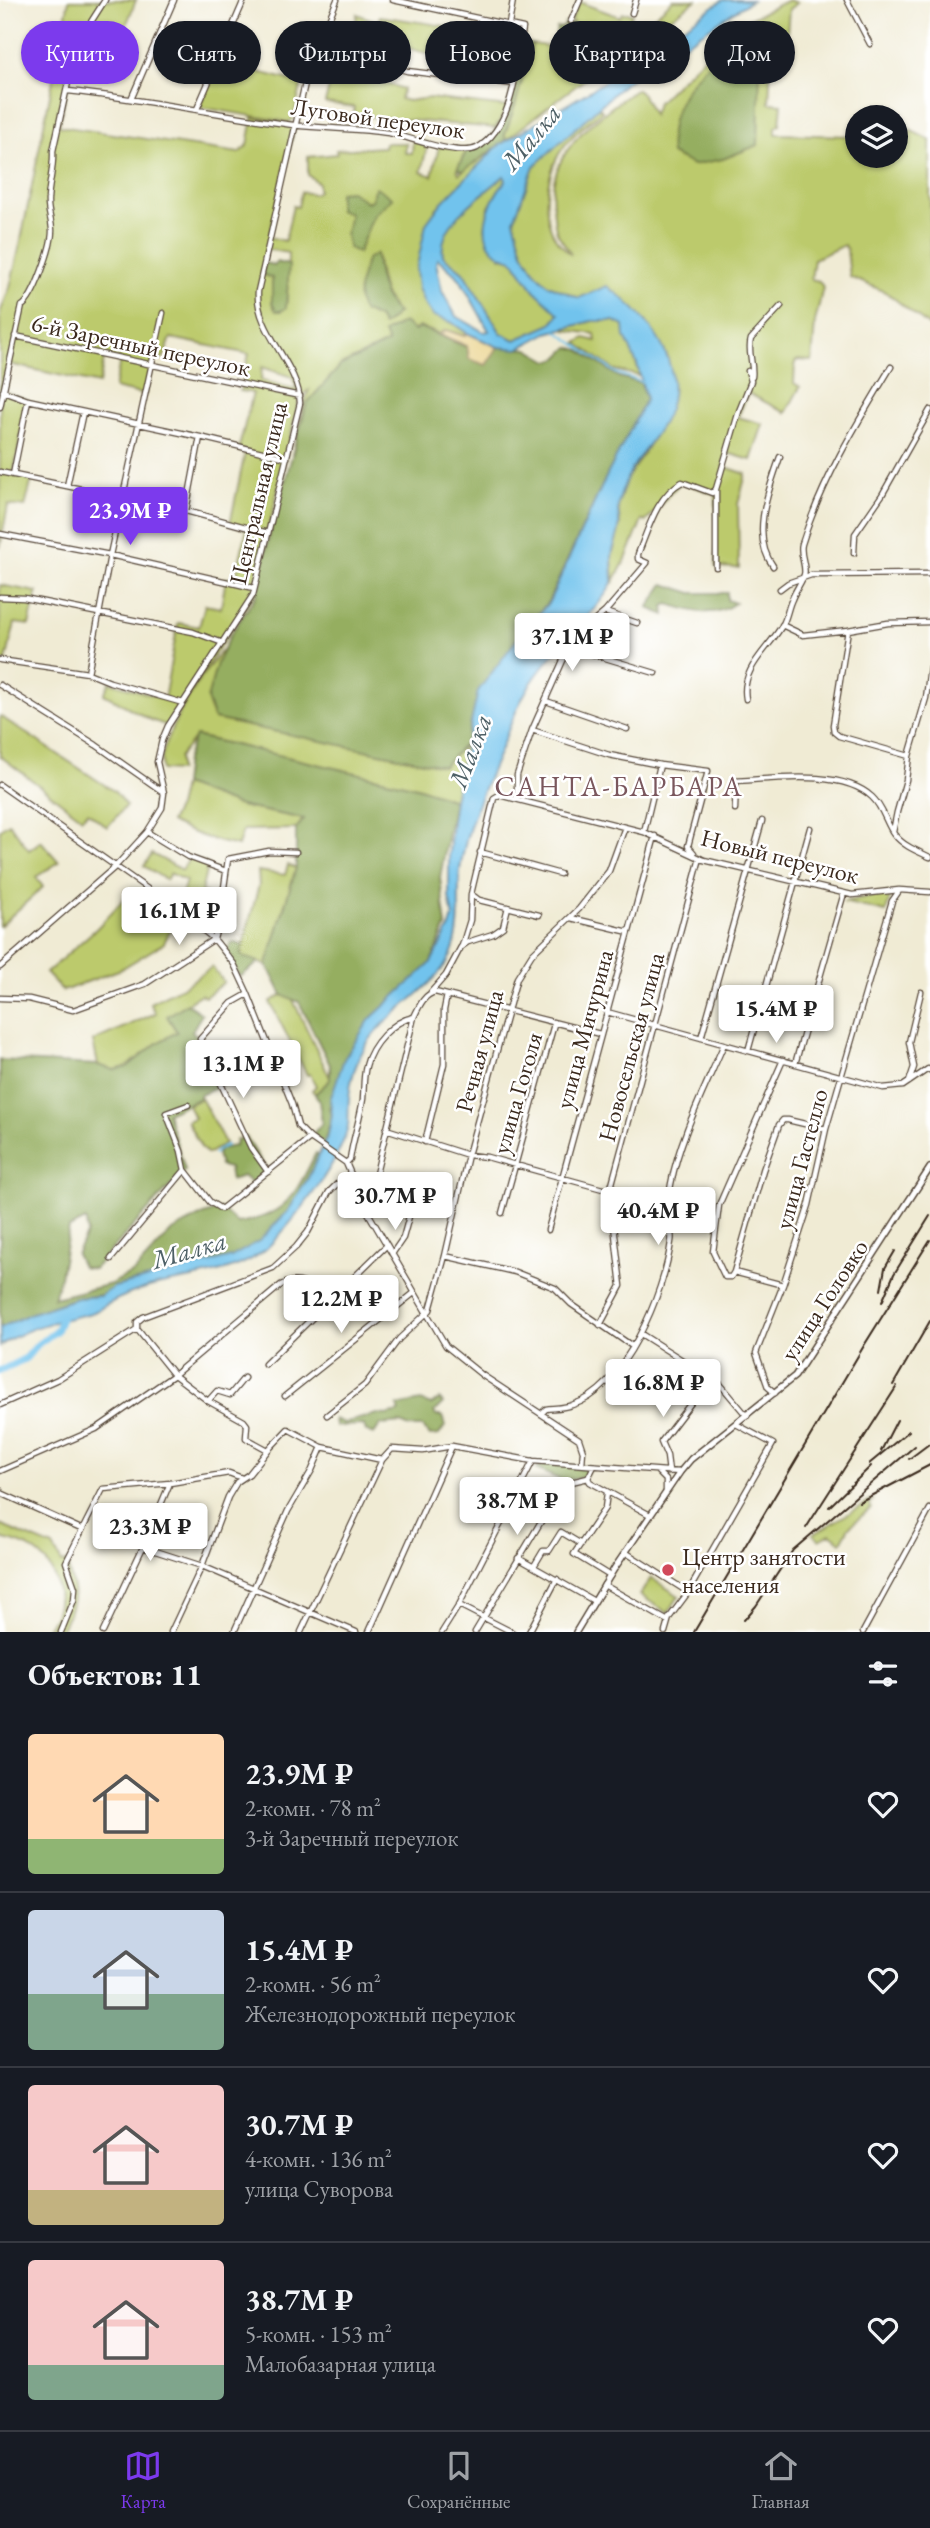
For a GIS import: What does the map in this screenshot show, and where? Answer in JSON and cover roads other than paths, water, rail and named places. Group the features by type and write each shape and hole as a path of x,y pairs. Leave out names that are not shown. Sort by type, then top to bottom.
{"main road":[{"name":"улица Головко","path":"576,1632 625,1552 680,1472 691,1460 798,1373 930,1167"}],"street":[{"path":"0,407 22,306 30,299 49,246 52,230 47,209 54,166 53,151 74,55 104,0"},
{"path":"132,97 174,0"},
{"path":"197,109 244,0"},
{"name":"Центральная улица","path":"328,21 337,0"},
{"path":"393,0 494,21"},
{"path":"510,21 513,0"},
{"path":"571,21 580,0"},
{"path":"632,13 636,0"},
{"path":"846,0 870,44"},
{"name":"Центральная улица","path":"164,793 158,758 165,733 244,612 254,588 300,396 258,309 258,291 305,84"},
{"name":"Луговой переулок","path":"68,91 132,97 295,125 387,133 456,149 476,148 489,138 504,115 514,84"},
{"path":"716,567 716,489 751,378 753,367 749,346 751,339 781,306"},
{"path":"88,673 110,555 163,313"},
{"name":"6-й Заречный переулок","path":"15,336 300,396"},
{"path":"746,699 744,689 752,668 782,625 805,573 801,548 828,478 891,367"},
{"path":"748,371 751,378"},
{"path":"3,391 28,400 287,458"},
{"path":"13,475 28,400"},
{"path":"854,553 855,534 883,495 930,410"},
{"path":"67,486 83,412"},
{"path":"186,511 200,437"},
{"path":"773,566 765,555 763,524 766,500 780,457"},
{"path":"0,472 186,511 268,533"},
{"path":"517,799 517,775 532,730 569,648 580,633 605,612 647,563 638,559 638,554 654,515 673,488 682,482 712,493 716,489"},
{"path":"0,534 110,555 254,588"},
{"path":"780,589 811,575 930,574"},
{"path":"0,597 24,598 193,632 223,643"},
{"path":"605,612 637,623"},
{"path":"782,625 803,635 888,622 930,622"},
{"path":"848,630 834,732 839,736 909,756"},
{"path":"569,648 655,673"},
{"path":"0,660 88,673 183,703"},
{"path":"893,833 909,756 926,698 930,667"},
{"path":"0,685 96,745 164,793 163,806 147,832 115,867 0,967"},
{"path":"546,701 626,729"},
{"path":"532,730 609,755 660,765 645,832"},
{"name":"Новосельская улица","path":"600,1325 621,1286 610,1191 698,858 688,846 709,771 660,765"},
{"path":"735,808 736,781 825,779 851,785 872,796 893,833 903,844 930,857"},
{"path":"0,785 179,911 214,939 233,964 248,994 292,1104 298,1126 316,1143 346,1163 367,1211 439,1337 458,1357 579,1439 583,1451 582,1464"},
{"name":"Новый переулок","path":"480,852 494,798 503,795 645,832 698,858 844,892 864,895 899,890 930,892"},
{"path":"701,1038 762,821"},
{"name":"Речная улица","path":"425,1314 430,1310 445,1256 468,1155 517,978 532,954 570,917 609,871 625,827"},
{"path":"748,1051 810,828"},
{"path":"147,832 188,857 226,871"},
{"name":"улица Мичурина","path":"548,1230 655,836"},
{"path":"0,998 29,999 73,1010 145,984 214,939 228,859 269,851 296,852"},
{"path":"367,1211 414,1017 426,996 433,992 446,975 461,947 470,920 471,894 480,852 560,874"},
{"name":"улица Гастелло","path":"775,1394 768,1387 756,1353 783,1285 808,1205 826,1129 892,901 899,890"},
{"path":"795,1063 844,892"},
{"path":"471,894 479,900 539,915"},
{"path":"461,947 494,934 503,927 508,907"},
{"path":"570,917 629,932"},
{"path":"433,992 600,1034"},
{"path":"909,1083 914,1067 909,1042 921,992"},
{"path":"248,994 232,1003 200,1039 251,1148 268,1172"},
{"path":"425,1142 444,1064 444,1010 447,995"},
{"path":"607,1012 890,1089 909,1083 930,1070"},
{"path":"346,1163 362,1100 364,1072 369,1057 395,1025 414,1017"},
{"name":"улица Гоголя","path":"502,1213 554,1024"},
{"path":"541,1415 545,1409 581,1401 616,1372 641,1334 663,1283 672,1239 668,1216 671,1185 679,1152 724,1044"},
{"path":"783,1060 719,1205 713,1252 725,1277 731,1277 734,1272 779,1125 788,1119 826,1129"},
{"path":"188,1105 166,1113 181,1151 185,1170 210,1202 221,1209 310,1138"},
{"path":"386,1129 468,1155 515,1164 610,1191"},
{"path":"110,1258 185,1170"},
{"path":"268,1450 246,1438 247,1425 244,1421 208,1401 174,1375 137,1329 137,1322 273,1268 296,1248 329,1192 337,1184 354,1185"},
{"path":"392,1254 403,1238 418,1184"},
{"path":"265,1364 387,1245"},
{"path":"445,1256 503,1268 555,1288 571,1304 632,1346"},
{"path":"734,1272 783,1285"},
{"path":"0,1471 96,1429 174,1375 281,1285 296,1280 303,1282 330,1299"},
{"path":"285,1396 414,1293"},
{"path":"327,1415 365,1385 399,1339 425,1314"},
{"path":"0,1405 58,1379 137,1329"},
{"path":"641,1334 720,1384 747,1416"},
{"path":"616,1372 691,1403"},
{"path":"669,1472 667,1456 661,1442 691,1403 707,1376"},
{"path":"208,1401 217,1391 230,1395 244,1378"},
{"path":"666,1632 668,1621 688,1592 773,1444 736,1424"},
{"path":"172,1632 229,1497 242,1478 249,1474 288,1429 322,1447 382,1460"},
{"path":"234,1632 288,1511 322,1447"},
{"path":"301,1632 388,1452 396,1449 422,1451 452,1447 533,1461 680,1472"},
{"path":"369,1632 452,1447"},
{"path":"442,1632 459,1605 533,1461"},
{"path":"588,1478 594,1466"},
{"path":"654,1471 665,1477 666,1493"},
{"path":"61,1632 74,1600 75,1588 66,1562 103,1489 170,1483 229,1473 242,1478"},
{"path":"588,1478 607,1493 650,1515"},
{"path":"475,1632 558,1493 567,1483 588,1478"},
{"path":"103,1632 144,1547 170,1483"},
{"path":"0,1490 1,1493 81,1529"},
{"path":"607,1493 605,1508 574,1553 610,1576"},
{"path":"863,1632 930,1508"},
{"path":"534,1566 543,1551 549,1550 561,1532 581,1544"},
{"path":"144,1547 202,1566 356,1632"},
{"path":"625,1552 688,1592"},
{"path":"518,1558 594,1601"},
{"path":"529,1632 556,1579"},
{"path":"604,1585 668,1621"},
{"path":"459,1605 512,1632"}],"water":[{"path":"723,0 752,0 720,21 704,21 704,32 690,41 690,23"},
{"name":"Малка","path":"600,84 624,84 534,166 514,220 523,252 535,272 548,285 579,298 607,286 633,307 644,320 663,347 669,363 672,378 670,407 659,429 631,470 619,501 619,529 612,556 611,585 599,603 541,670 522,699 471,824 460,870 458,928 448,961 427,985 387,1020 366,1045 352,1077 348,1126 344,1140 326,1173 290,1223 267,1248 242,1264 144,1289 94,1312 32,1329 0,1346 0,1328 29,1314 77,1298 100,1296 114,1287 231,1257 259,1241 288,1211 308,1178 328,1135 332,1115 330,1100 344,1059 370,1019 430,964 450,927 453,916 449,898 449,854 454,800 478,691 549,602 607,475 646,399 637,364 625,337 624,326 614,321 592,321 547,333 518,349 498,347 467,333 451,322 433,316 424,303 418,288 416,270 426,224 442,202 498,146","holes":["504,176 506,180 488,213 486,236 499,254 513,260 534,290 559,314 550,325 515,340 501,333 463,272 443,256 443,244 454,221","438,259 460,279 489,331 484,332 456,316 442,291 436,262"]}],"waterway":[{"path":"557,331 616,373 642,382"},
{"path":"214,1154 227,1145"},
{"path":"0,1371 26,1358 38,1344 56,1331 63,1314"}],"railway":[{"path":"882,1302 894,1274 930,1216"},
{"path":"694,1632 930,1240"},
{"path":"881,1290 885,1268 895,1251"},
{"path":"893,1385 930,1321"},
{"path":"806,1528 897,1386"},
{"path":"881,1451 897,1420"},
{"path":"869,1464 909,1431"},
{"path":"909,1459 929,1444"},
{"path":"744,1620 793,1550 915,1446"},
{"path":"859,1502 930,1465"},
{"path":"829,1507 871,1466"}],"place":[{"name":"Центр занятости населения","path":"668,1570"}],"district":[{"name":"САНТА-БАРБАРА","path":"619,786"}]}
